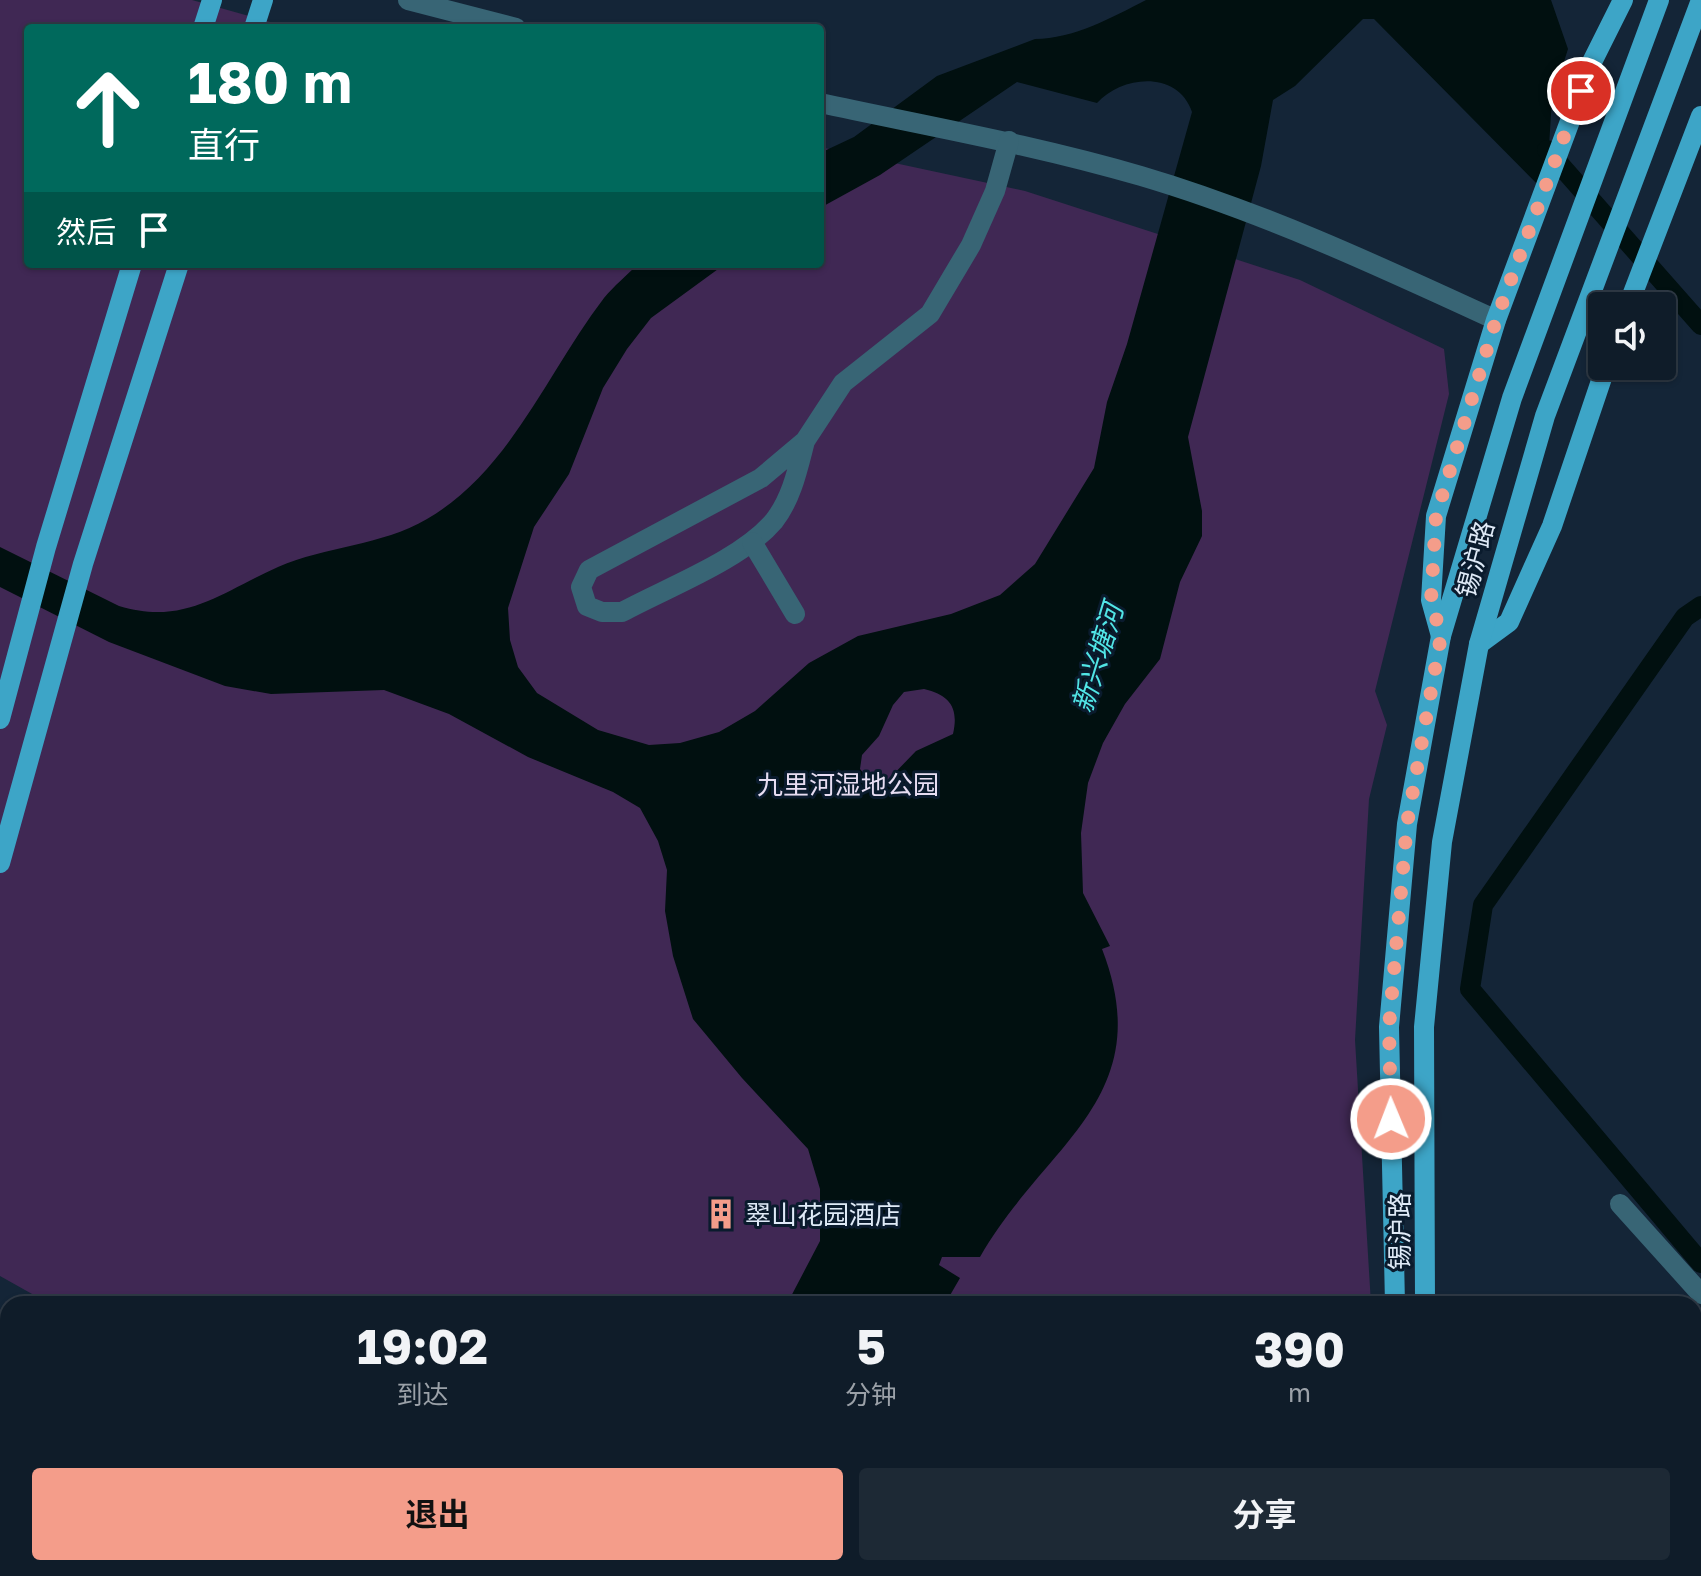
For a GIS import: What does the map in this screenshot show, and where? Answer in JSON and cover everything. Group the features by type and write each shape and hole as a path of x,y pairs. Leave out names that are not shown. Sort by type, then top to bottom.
{"main road":[{"path":"204,24 212,0"},
{"path":"255,24 263,0"},
{"path":"1441,636 1431,600 1436,516 1496,320 1592,62 1623,0"},
{"name":"锡沪路","path":"1395,1296 1389,1027 1407,824 1441,636 1512,398 1659,0"},
{"name":"锡沪路","path":"1425,1296 1424,1027 1442,842 1479,644 1545,416 1701,0"},
{"path":"1634,292 1701,116"},
{"path":"0,719 46,547 131,268"},
{"path":"0,863 83,564 178,268"},
{"path":"1479,644 1509,622 1552,526 1601,380"}],"street":[{"path":"408,0 501,24"},
{"path":"824,103 1009,141 1143,176 1277,224 1496,320"},
{"path":"805,441 793,487 776,519 752,542 622,612 602,612 587,606 581,587 589,570 761,478 805,441 843,383 930,314 971,245 995,191 1009,141"},
{"path":"752,542 795,614"},
{"path":"1620,1204 1701,1294"}],"green space":[{"name":"九里河湿地公园","path":"0,0 192,0 277,24 24,24 24,268 824,268 824,148 1025,191 1300,280 1444,349 1449,394 1375,691 1387,725 1369,799 1355,1040 1371,1296 36,1296 0,1276"}],"water":[{"name":"新兴塘河","path":"1146,0 1551,0 1568,49 1552,99 1546,193 1374,19 1363,19 1295,86 1273,100 1261,166 1188,437 1202,511 1202,536 1180,582 1160,659 1125,704 1103,743 1088,783 1081,833 1083,893 1110,946 1102,949 1116,1001 1116,1045 1106,1083 1087,1117 1006,1217 980,1257 942,1257 939,1265 960,1278 950,1296 791,1296 820,1241 820,1189 808,1149 693,1019 673,956 665,911 667,870 658,841 640,808 613,792 528,757 449,714 384,690 271,694 225,686 109,642 0,587 0,547 119,606 164,612 220,596 296,560 391,535 427,519 456,499 482,474 526,418 604,298 634,268 720,268 651,318 627,349 603,388 569,474 534,527 508,608 510,640 518,667 537,693 598,730 649,745 680,743 719,732 755,711 809,663 858,636 951,614 1000,595 1035,564 1094,468 1107,402 1127,344 1192,112 1185,98 1175,89 1149,81 1120,87 1097,103 1017,82 880,175 824,206 824,151 854,137 937,76 1035,39 1064,35 1106,20","holes":["924,689 940,695 953,710 953,734 916,751 887,781 871,782 860,769 862,755 879,736 893,705 904,692"]}],"waterway":[{"path":"1547,150 1701,325"},
{"path":"1701,606 1685,617 1483,905 1470,989 1701,1263"}],"place":[{"name":"翠山花园酒店","path":"721,1214"}],"route":[{"path":"1391,1119 1389,1027 1407,824 1441,636 1431,600 1436,516 1496,320 1581,91"}]}
